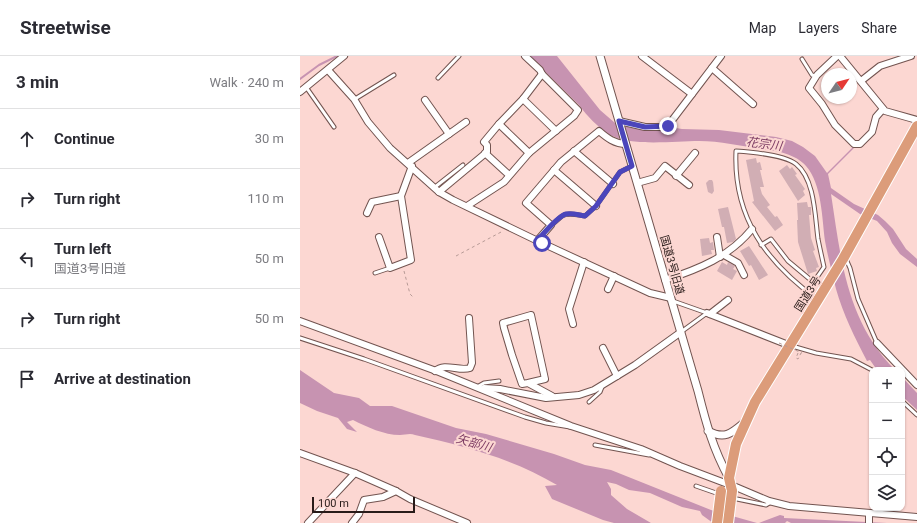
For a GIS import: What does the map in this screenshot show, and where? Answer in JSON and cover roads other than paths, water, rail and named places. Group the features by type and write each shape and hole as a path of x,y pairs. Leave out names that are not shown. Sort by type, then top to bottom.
{"highway":[{"name":"国道3号","path":"717,523 728,486 736,444 755,402 844,258 917,126"},
{"name":"国道3号","path":"728,486 728,523"}],"street":[{"path":"300,92 344,56"},
{"path":"467,206 504,182 529,153 574,116 578,110 525,56"},
{"name":"国道3号旧道","path":"600,56 681,332 708,431 728,486"},
{"path":"642,56 692,94"},
{"path":"620,122 645,127 668,126 722,56"},
{"path":"837,56 816,77 809,88 822,104 835,125 854,144 860,144 872,132 876,117 883,109"},
{"path":"840,56 885,111 917,120"},
{"path":"861,81 880,66 911,56"},
{"path":"712,68 753,104"},
{"path":"328,70 354,99 368,122 390,148 410,164 437,190 453,200 537,241 650,293 671,300"},
{"path":"437,190 487,152 487,145 484,142 523,99 542,74"},
{"path":"523,99 556,131"},
{"path":"426,100 449,134"},
{"path":"379,237 390,268 402,264 412,263 401,196 410,164 466,122"},
{"path":"499,124 529,153"},
{"path":"537,241 551,225 526,203 554,170 598,131 606,138 619,144 626,143"},
{"path":"574,151 613,184"},
{"path":"485,153 509,175"},
{"path":"676,176 695,153"},
{"path":"637,183 655,178 665,166 689,185"},
{"path":"554,170 596,206"},
{"path":"367,213 372,202 401,196"},
{"path":"665,280 694,270 722,256 752,229"},
{"path":"717,237 722,256"},
{"path":"722,256 738,263 744,275"},
{"path":"573,324 569,309 584,262"},
{"path":"608,289 614,276"},
{"path":"709,314 728,300"},
{"path":"570,312 577,309"},
{"path":"709,314 791,346"},
{"path":"528,383 545,379 531,315 503,323 522,384 528,383 552,396"},
{"path":"435,370 442,366 466,369 470,368 472,364 469,318"},
{"path":"300,321 435,370 571,426 641,450 771,502 789,506 917,517"},
{"path":"478,387 500,388 546,398 552,396 579,395 594,390 635,365 681,332"},
{"path":"877,343 914,377 917,385"},
{"path":"603,348 617,376"},
{"path":"708,431 715,435 726,435 747,420"},
{"path":"300,453 354,473 467,523"},
{"path":"308,523 354,473"},
{"path":"352,523 359,514 364,500 383,497 396,491"},
{"path":"869,514 869,523"}],"lane":[{"path":"438,78 459,56"},
{"path":"802,59 812,75 816,77"},
{"path":"354,99 394,75"},
{"path":"306,87 334,127"},
{"path":"761,245 771,239 788,261 812,281 815,280 824,267 818,241 812,193 801,169 795,163 776,157 736,151 738,186 746,215 752,229 761,245 778,266 801,287 819,300"},
{"path":"437,190 463,165"},
{"path":"551,225 568,214 585,216 596,206 613,184 620,172 632,166"},
{"path":"844,258 850,268 858,299 877,343"},
{"path":"375,273 390,268"},
{"path":"671,300 709,314"},
{"path":"681,332 709,314"},
{"path":"300,338 364,359 524,417 569,428 571,426"},
{"path":"791,346 851,359 869,368"},
{"path":"478,387 484,383 499,381"},
{"path":"589,402 600,392 604,384"},
{"path":"904,403 917,415"},
{"path":"595,445 658,457"},
{"path":"696,486 740,500 766,505 771,502"}],"water":[{"name":"花宗川","path":"529,56 557,56 600,110 615,123 627,127 670,127 682,129 719,130 776,137 792,141 803,147 815,156 827,173 853,147 854,148 828,174 831,188 854,204 878,215 893,229 906,249 917,259 917,267 900,254 892,243 887,232 877,221 860,214 831,194 838,242 848,288 866,331 879,351 892,367 875,367 870,360 867,361 842,308 825,241 818,192 811,173 802,162 792,156 780,152 707,141 644,142 623,140 605,132 586,114 579,105"},
{"name":"矢部川","path":"300,370 334,393 359,398 370,406 392,406 456,428 486,434 554,454 585,465 611,470 711,510 757,523 713,523 702,515 700,511 682,507 650,493 629,490 607,482 611,489 611,495 627,509 651,523 614,523 603,520 552,499 545,486 557,485 524,468 488,454 413,434 394,435 382,432 353,420 347,422 357,432 347,429 338,418 300,403"},
{"path":"905,380 917,393 917,410 905,399"},
{"path":"780,515 784,516 784,518 887,523 791,523 787,521 785,523 759,523"}],"waterway":[{"path":"300,79 319,65 337,56"}]}
